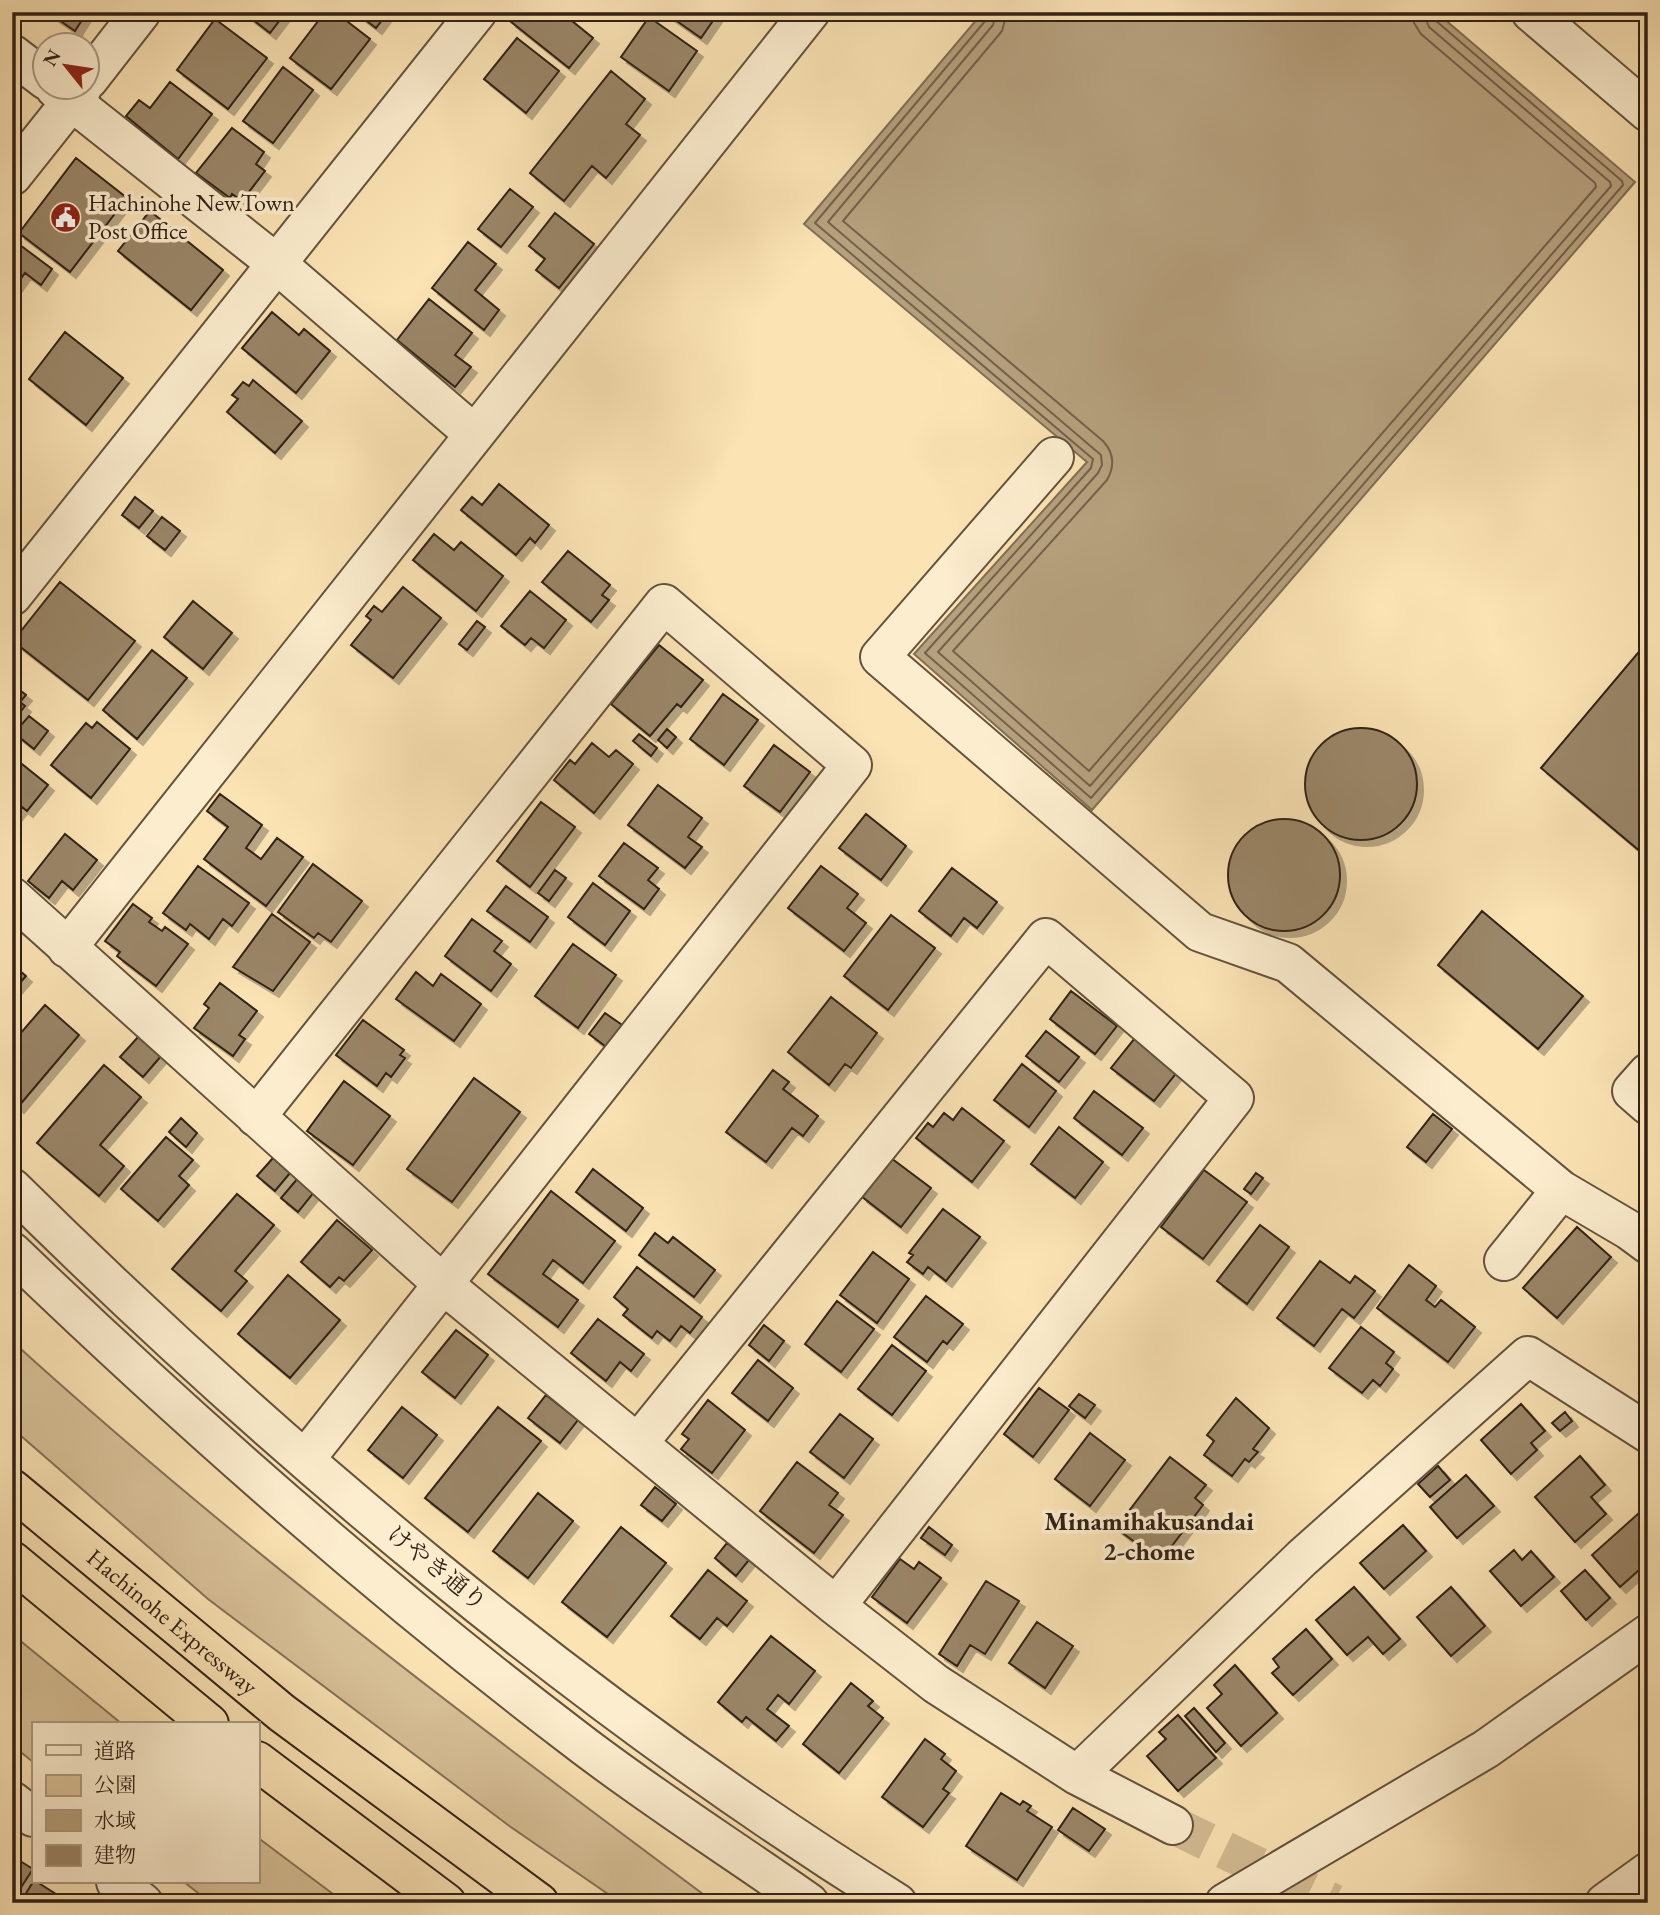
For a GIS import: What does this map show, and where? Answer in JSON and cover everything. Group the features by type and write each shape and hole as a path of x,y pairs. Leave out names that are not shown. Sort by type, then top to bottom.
{"highway":[{"name":"Hachinohe Expressway","path":"12,1489 282,1713 539,1903"},
{"path":"12,1560 207,1722"},
{"path":"259,1763 446,1903"}],"street":[{"path":"102,52 141,12"},
{"path":"12,596 477,12"},
{"path":"67,948 810,12"},
{"path":"1531,12 1648,112"},
{"path":"12,54 32,66"},
{"path":"12,176 59,102"},
{"path":"86,102 474,433"},
{"path":"1054,457 880,657 1199,932 1288,963 1561,1190 1648,1244"},
{"path":"256,1117 664,604 852,765 306,1458"},
{"path":"12,897 444,1285 836,1606 936,1684 1077,1775 1173,1825"},
{"path":"639,1442 1046,938 1234,1098 836,1606"},
{"path":"1648,1073 1632,1091 1648,1105"},
{"name":"けやき通り","path":"12,1188 123,1297 430,1564 606,1703 845,1870 897,1903"},
{"path":"1504,1261 1561,1190"},
{"name":"けやき通り","path":"12,1252 94,1331 379,1582 576,1740 809,1903"},
{"path":"1077,1775 1302,1558 1528,1356 1648,1433"},
{"path":"1225,1903 1486,1749 1648,1634"},
{"path":"12,1801 32,1816"},
{"path":"1605,1903 1648,1872"},
{"path":"119,1884 143,1903"}],"green space":[{"path":"12,1341 182,1489 356,1631 715,1903 621,1903 508,1825 208,1599 12,1428"},
{"path":"12,1634 120,1722 32,1722 32,1761 12,1745"},
{"path":"259,1838 345,1903 211,1903 187,1884 259,1884"}],"water":[{"path":"983,12 1436,12 1635,182 1092,810 914,654 1087,462 804,224"}],"building":[{"path":"55,12 87,12 75,31 53,16"},
{"path":"243,12 286,12 270,33"},
{"path":"325,12 335,12 370,39 331,89 290,58"},
{"path":"355,12 388,12 376,28"},
{"path":"517,12 561,12 593,38 569,68 510,21"},
{"path":"664,12 719,12 701,38"},
{"path":"649,17 697,51 669,91 621,57"},
{"path":"215,19 267,58 228,109 177,70"},
{"path":"517,38 559,71 526,113 484,79"},
{"path":"283,67 313,90 273,143 243,121"},
{"path":"611,71 645,99 626,124 640,135 606,178 592,166 564,201 530,173"},
{"path":"170,82 212,114 178,159 126,116 139,100 150,108"},
{"path":"232,128 264,152 256,164 265,171 242,201 232,194 230,198 196,173"},
{"path":"76,158 127,198 70,272 19,233"},
{"path":"510,189 533,207 501,247 478,229"},
{"path":"150,211 223,270 191,310 118,251"},
{"path":"555,213 594,244 559,288 536,270 545,259 529,246"},
{"path":"12,239 52,269 41,285 25,273 15,287 12,285"},
{"path":"468,242 496,264 475,290 499,310 484,330 432,288"},
{"path":"429,299 472,333 455,355 471,367 455,387 397,340"},
{"path":"272,312 299,335 304,329 330,351 296,393 242,348"},
{"path":"65,332 123,378 86,425 29,379"},
{"path":"253,380 302,421 275,453 227,412 238,399 232,395 243,382 249,386"},
{"path":"499,484 549,525 535,543 530,538 516,555 461,510 472,497 482,505"},
{"path":"135,497 153,511 139,528 122,515"},
{"path":"162,517 180,531 165,550 147,536"},
{"path":"434,534 454,550 461,542 503,576 476,611 413,560"},
{"path":"568,551 610,585 602,595 609,600 591,622 542,582"},
{"path":"60,582 135,641 88,700 13,641"},
{"path":"403,587 441,618 393,678 351,645 371,620 366,616 374,606 382,612"},
{"path":"530,591 566,620 544,648 531,638 525,645 501,626"},
{"path":"193,601 232,633 203,669 164,637"},
{"path":"477,621 485,627 467,650 459,644"},
{"path":"1648,641 1648,858 1541,768"},
{"path":"659,645 703,680 681,707 677,704 650,736 611,704"},
{"path":"152,650 187,678 137,739 103,710"},
{"path":"12,684 26,695 20,702 25,706 12,723"},
{"path":"723,694 758,720 724,765 690,739"},
{"path":"29,716 48,731 34,749 14,733"},
{"path":"97,722 130,749 91,798 51,765 86,723 92,728"},
{"path":"1361,728 1382,732 1401,744 1413,763 1417,784 1413,805 1401,824 1382,836 1361,840 1340,836 1321,824 1309,805 1305,784 1309,763 1321,744 1340,732"},
{"path":"667,729 676,737 667,748 658,740"},
{"path":"639,734 657,748 651,756 633,741"},
{"path":"592,743 609,757 616,750 633,764 594,813 554,780 570,760 575,764"},
{"path":"774,745 810,772 780,812 744,786"},
{"path":"12,756 48,785 27,811 22,807 12,819"},
{"path":"658,785 702,818 688,837 702,847 685,868 628,825"},
{"path":"220,794 262,825 246,848 261,859 277,838 303,857 266,906 204,859 228,827 207,811"},
{"path":"541,802 575,827 530,887 497,861"},
{"path":"866,814 906,846 881,880 839,848"},
{"path":"1284,819 1305,823 1324,835 1336,854 1340,875 1336,896 1324,915 1305,927 1284,931 1263,927 1244,915 1232,896 1228,875 1232,854 1244,835 1263,823"},
{"path":"65,834 97,860 73,890 62,881 49,898 28,881"},
{"path":"624,843 658,868 648,880 659,889 644,909 599,876"},
{"path":"313,864 362,901 331,942 318,933 314,938 278,912"},
{"path":"198,866 249,903 232,926 223,919 209,939 190,924 186,930 163,913"},
{"path":"821,866 858,894 847,908 866,923 844,951 788,908"},
{"path":"952,868 997,902 977,928 964,918 951,936 919,911"},
{"path":"555,870 566,878 549,901 538,893"},
{"path":"593,883 630,911 605,945 568,917"},
{"path":"506,886 548,917 530,942 487,911"},
{"path":"133,904 152,918 149,922 162,931 165,927 188,944 156,986 117,956 120,952 105,941"},
{"path":"1482,911 1583,996 1538,1049 1438,965"},
{"path":"272,914 310,942 273,991 233,967"},
{"path":"891,915 935,948 888,1010 844,976"},
{"path":"472,919 502,941 494,951 511,964 491,991 445,956"},
{"path":"573,944 616,975 578,1028 535,996"},
{"path":"12,964 26,976 12,992"},
{"path":"416,972 433,986 441,974 481,1004 454,1041 396,999"},
{"path":"220,983 257,1011 239,1035 245,1039 233,1056 194,1028 209,1008 204,1004"},
{"path":"1071,991 1117,1026 1095,1054 1050,1019"},
{"path":"831,997 877,1033 851,1068 845,1064 829,1085 788,1052"},
{"path":"45,1005 79,1035 18,1107 12,1102 12,1043"},
{"path":"605,1013 625,1027 609,1049 589,1034"},
{"path":"363,1020 404,1050 400,1055 405,1058 391,1077 386,1073 377,1086 336,1055"},
{"path":"1046,1031 1079,1057 1059,1082 1026,1056"},
{"path":"139,1036 162,1055 143,1077 120,1057"},
{"path":"1135,1038 1178,1071 1154,1101 1111,1068"},
{"path":"1022,1064 1056,1091 1029,1127 994,1100"},
{"path":"104,1065 141,1097 100,1145 124,1166 99,1196 37,1143"},
{"path":"773,1070 789,1082 783,1089 818,1116 803,1136 792,1128 766,1162 726,1132"},
{"path":"474,1078 520,1112 452,1202 407,1169"},
{"path":"344,1081 390,1116 353,1165 307,1131"},
{"path":"1094,1091 1143,1128 1122,1155 1074,1118"},
{"path":"962,1108 1004,1141 972,1182 916,1138 928,1123 933,1127 944,1113 953,1120"},
{"path":"1433,1114 1452,1129 1426,1162 1407,1147"},
{"path":"181,1118 197,1133 186,1147 169,1132"},
{"path":"1059,1127 1103,1162 1075,1198 1031,1164"},
{"path":"166,1137 193,1160 179,1176 189,1185 158,1221 121,1189"},
{"path":"273,1158 290,1173 275,1191 257,1176"},
{"path":"891,1158 931,1188 901,1227 861,1196"},
{"path":"593,1169 643,1208 626,1231 576,1192"},
{"path":"1204,1170 1247,1202 1203,1259 1161,1227"},
{"path":"1256,1173 1263,1178 1251,1194 1244,1189"},
{"path":"298,1178 314,1192 298,1212 281,1198"},
{"path":"551,1191 615,1241 583,1283 553,1260 543,1274 578,1300 558,1327 488,1274"},
{"path":"237,1194 274,1225 235,1271 247,1281 221,1311 172,1269"},
{"path":"943,1209 980,1237 946,1281 928,1267 923,1274 907,1262 913,1255 909,1253"},
{"path":"337,1220 372,1250 344,1281 339,1277 330,1287 301,1262"},
{"path":"1260,1225 1289,1247 1247,1304 1217,1281"},
{"path":"1577,1227 1611,1257 1557,1318 1523,1288"},
{"path":"655,1233 668,1243 673,1237 715,1270 694,1297 639,1255"},
{"path":"873,1252 909,1279 877,1323 840,1295"},
{"path":"1320,1261 1350,1283 1355,1276 1375,1291 1354,1318 1342,1309 1314,1346 1277,1318"},
{"path":"1409,1265 1436,1286 1426,1300 1435,1307 1441,1300 1475,1327 1448,1362 1377,1308"},
{"path":"637,1267 702,1317 690,1333 681,1326 670,1341 657,1331 652,1338 623,1315 628,1309 614,1297"},
{"path":"288,1275 340,1320 290,1378 238,1334"},
{"path":"926,1296 963,1324 947,1344 943,1341 927,1362 894,1337"},
{"path":"837,1301 874,1329 841,1372 805,1344"},
{"path":"598,1319 644,1354 631,1371 620,1362 606,1381 571,1353"},
{"path":"764,1325 784,1341 769,1361 749,1345"},
{"path":"1361,1327 1394,1352 1386,1363 1393,1369 1380,1386 1373,1380 1362,1393 1329,1368"},
{"path":"456,1330 488,1355 455,1398 422,1372"},
{"path":"892,1345 926,1371 892,1415 858,1389"},
{"path":"758,1360 793,1388 768,1421 732,1393"},
{"path":"1039,1388 1069,1410 1033,1457 1004,1434"},
{"path":"1079,1394 1095,1405 1085,1418 1069,1406"},
{"path":"546,1395 578,1420 560,1443 528,1418"},
{"path":"1236,1398 1269,1428 1253,1449 1258,1452 1249,1462 1245,1459 1232,1476 1204,1455 1214,1441 1207,1435"},
{"path":"708,1400 745,1430 712,1473 681,1449 689,1439 682,1434"},
{"path":"1521,1404 1545,1431 1531,1443 1537,1450 1511,1474 1481,1440"},
{"path":"402,1407 437,1435 403,1478 368,1450"},
{"path":"498,1407 541,1441 468,1532 425,1498"},
{"path":"1565,1412 1572,1421 1560,1431 1552,1423"},
{"path":"840,1414 873,1439 844,1478 810,1452"},
{"path":"1090,1433 1125,1460 1090,1506 1055,1479"},
{"path":"1580,1456 1605,1485 1591,1497 1606,1514 1575,1542 1535,1497"},
{"path":"1170,1457 1206,1485 1195,1498 1203,1505 1165,1555 1157,1548 1152,1555 1116,1528"},
{"path":"797,1462 838,1493 829,1505 843,1515 814,1553 760,1511"},
{"path":"1438,1466 1450,1480 1430,1497 1418,1484"},
{"path":"1466,1475 1494,1506 1457,1538 1430,1507"},
{"path":"655,1487 676,1504 662,1521 641,1505"},
{"path":"538,1493 573,1521 528,1578 493,1551"},
{"path":"1648,1505 1648,1562 1620,1587 1592,1555"},
{"path":"1403,1525 1426,1551 1384,1589 1360,1563"},
{"path":"621,1527 666,1563 607,1637 562,1602"},
{"path":"929,1527 952,1545 945,1555 921,1538"},
{"path":"727,1543 749,1560 736,1576 715,1558"},
{"path":"1514,1550 1522,1560 1531,1551 1554,1577 1521,1606 1490,1571"},
{"path":"900,1559 914,1569 919,1562 941,1578 907,1623 872,1597"},
{"path":"708,1570 747,1601 727,1626 717,1618 700,1639 671,1616"},
{"path":"1585,1570 1610,1598 1586,1620 1561,1591"},
{"path":"986,1581 1019,1601 985,1654 970,1645 957,1666 939,1654"},
{"path":"1354,1587 1400,1639 1383,1654 1368,1637 1347,1655 1316,1620"},
{"path":"1451,1587 1485,1626 1451,1656 1417,1617"},
{"path":"1037,1622 1073,1646 1045,1688 1009,1663"},
{"path":"1306,1629 1332,1659 1293,1695 1272,1673 1279,1667 1273,1659"},
{"path":"771,1636 815,1671 789,1704 778,1695 767,1709 789,1726 776,1741 746,1717 742,1722 718,1702"},
{"path":"1235,1665 1277,1713 1241,1746 1207,1708 1222,1694 1214,1685"},
{"path":"851,1683 873,1701 868,1706 883,1718 839,1773 803,1744"},
{"path":"1194,1708 1225,1743 1216,1752 1185,1716"},
{"path":"1178,1715 1216,1758 1178,1791 1147,1756 1166,1739 1159,1732"},
{"path":"925,1739 945,1754 941,1759 956,1771 943,1789 949,1793 923,1827 882,1797"},
{"path":"1001,1793 1020,1805 1023,1801 1031,1806 1027,1811 1052,1827 1017,1880 966,1846"},
{"path":"1073,1808 1105,1829 1089,1851 1058,1830"},
{"path":"12,1856 32,1871 20,1889 12,1884"},
{"path":"32,1884 40,1884 70,1903 20,1903"}],"tunnel":[{"path":"1173,1825 1334,1903"}],"place":[{"name":"Hachinohe NewTown Post Office","path":"65,217"}],"district":[{"name":"Minamihakusandai 2-chome","path":"1149,1536"}]}
